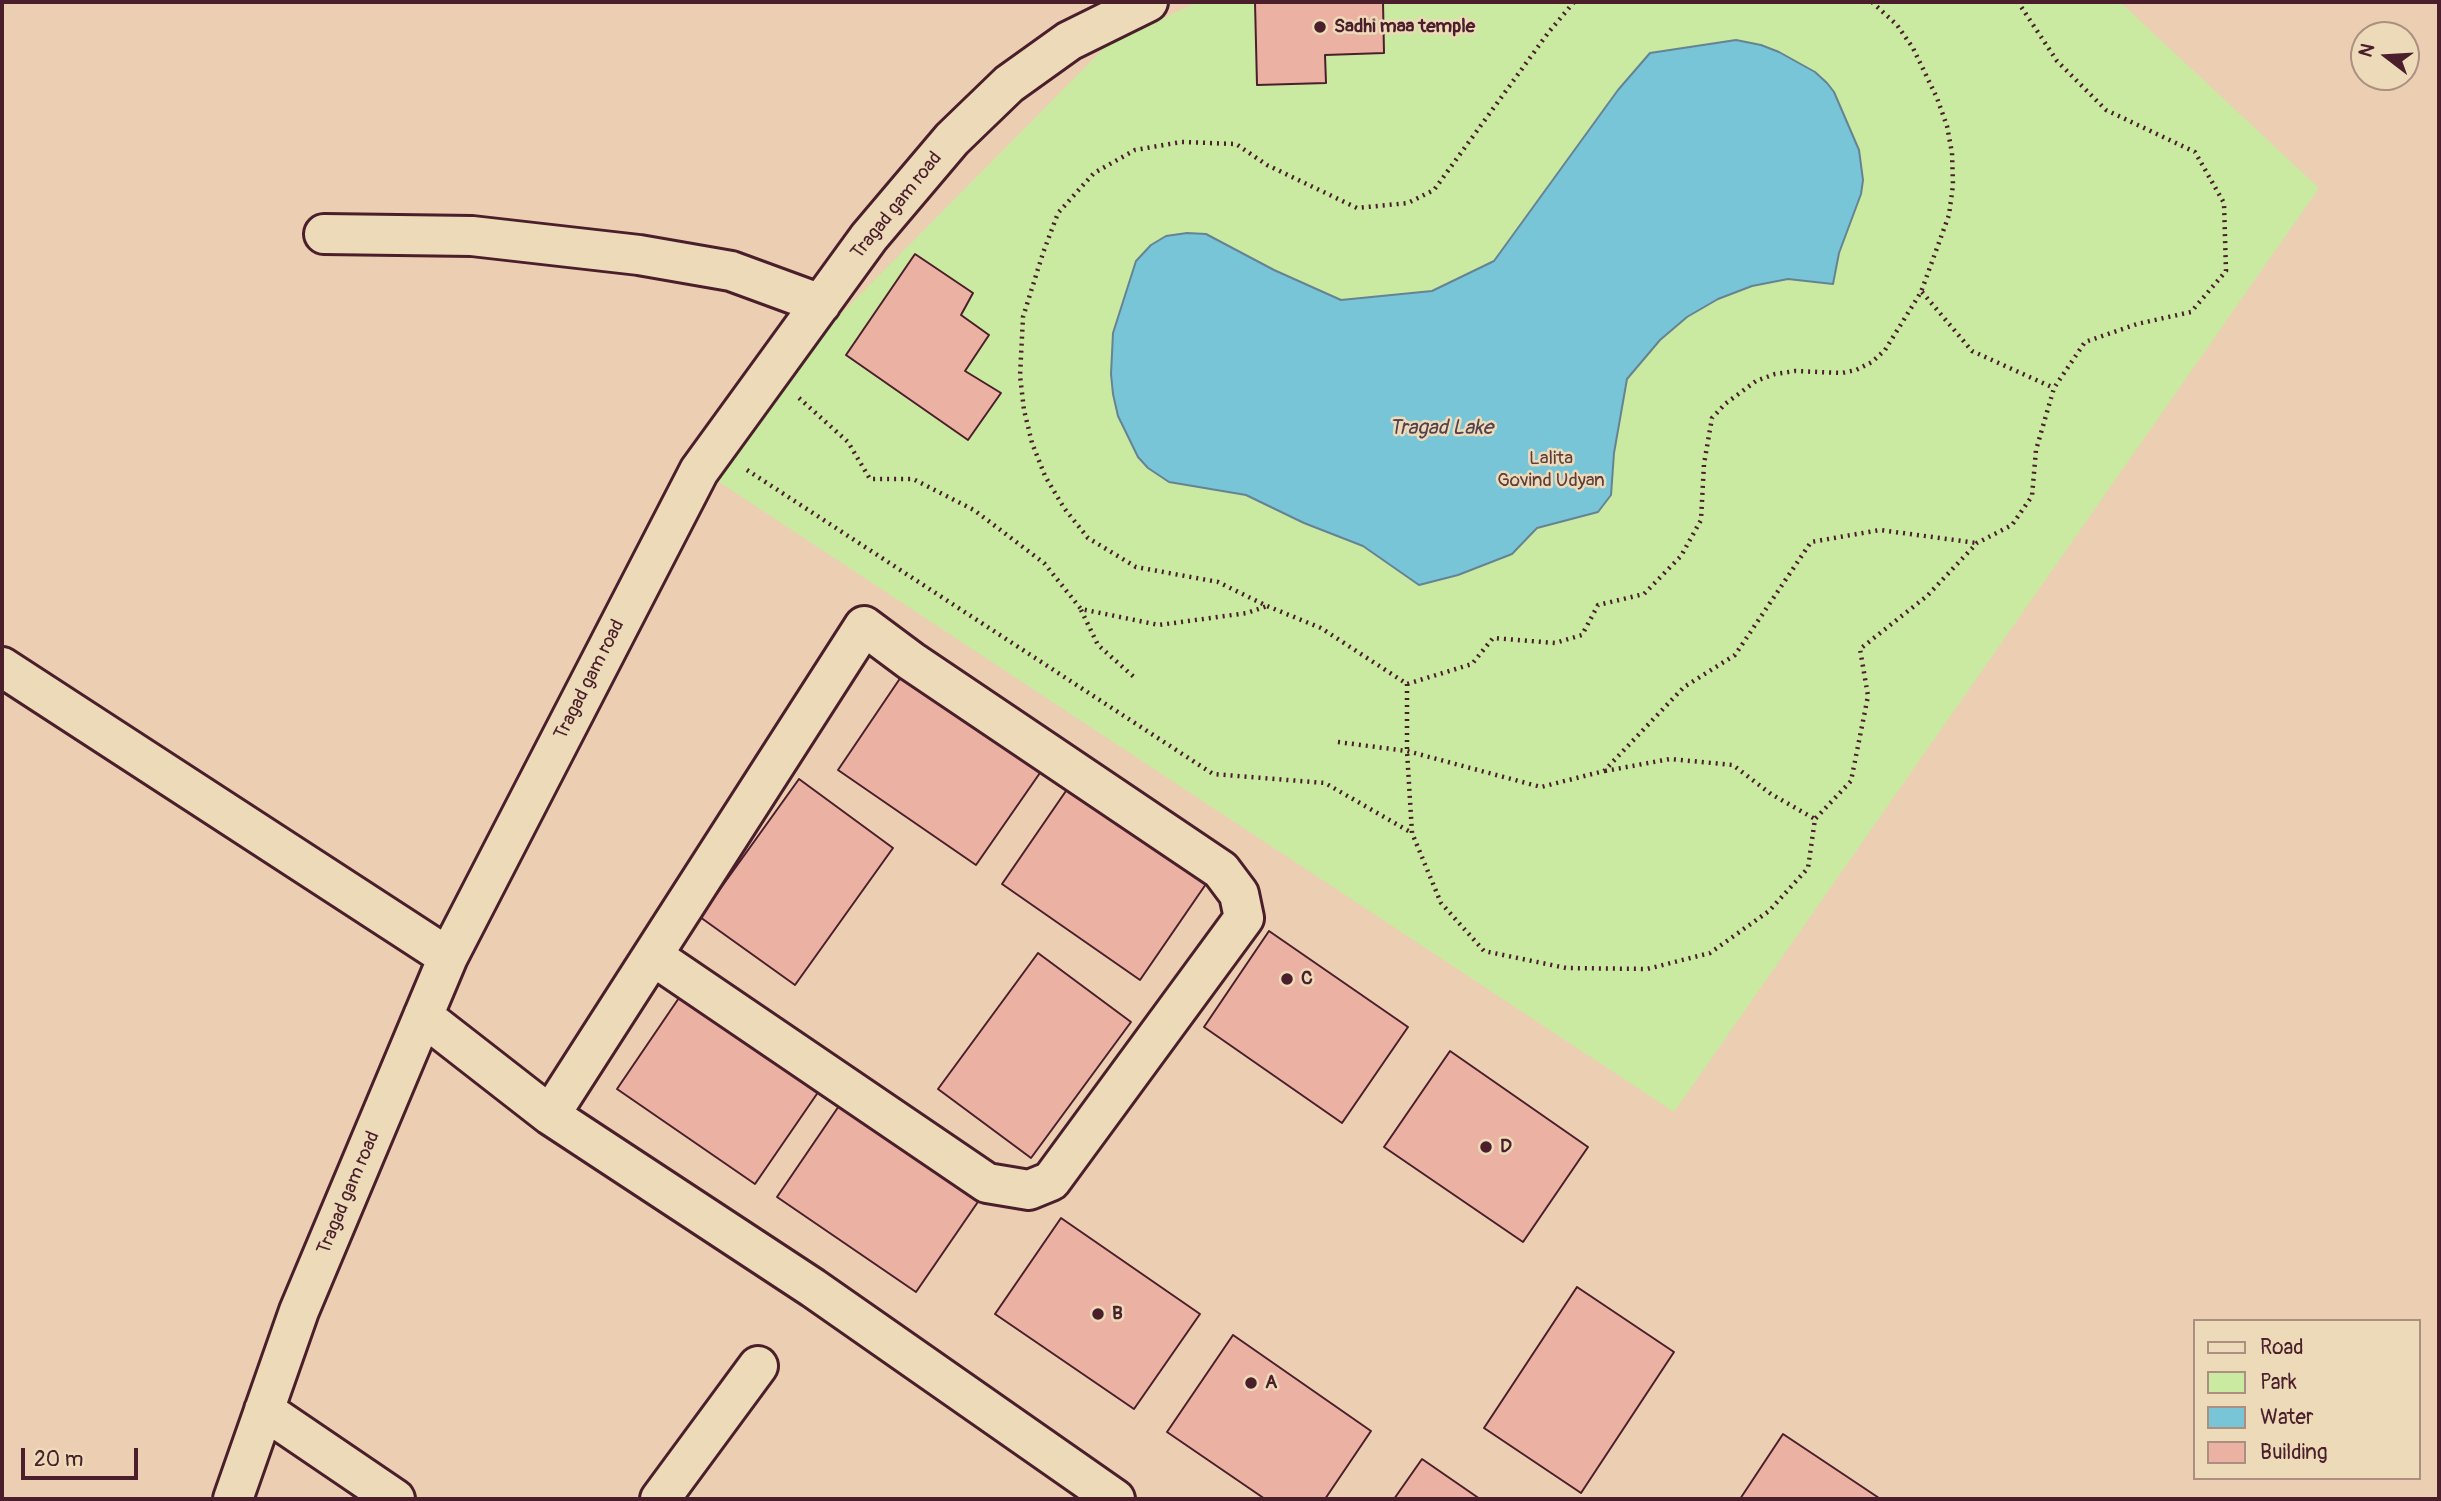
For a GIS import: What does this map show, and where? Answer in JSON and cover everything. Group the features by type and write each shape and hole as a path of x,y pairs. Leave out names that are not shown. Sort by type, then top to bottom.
{"street":[{"name":"Tragad gam road","path":"233,1499 299,1311 448,957 699,471 869,237 952,139 1009,85 1069,41 1148,2"},
{"path":"324,234 472,236 639,255 731,271 821,304"},
{"path":"550,1115 864,626 911,661 1221,870 1239,894 1244,918 1051,1181 1029,1191 987,1183 653,957"},
{"path":"2,667 448,957"},
{"path":"423,1016 550,1115 813,1289 1115,1499"},
{"path":"660,1499 758,1366"},
{"path":"264,1410 396,1499"}],"path":[{"path":"1407,684 1321,628 1218,582 1136,567 1088,538 1064,508 1045,476 1032,443 1024,410 1021,364 1023,317 1058,213 1094,173 1135,150 1181,142 1236,144 1267,164 1357,208 1408,203 1434,190 1548,33 1574,2"},
{"path":"1407,684 1472,664 1493,638 1555,643 1582,635 1598,605 1644,594 1681,556 1701,520 1704,464 1712,418 1725,404 1756,380 1795,370 1842,373 1856,370 1885,351 1922,292 1949,215 1953,184 1952,153 1947,125 1937,98 1913,48 1897,25 1872,2"},
{"path":"1407,684 1407,751 1412,833 1441,903 1484,951 1566,968 1647,969 1710,953 1769,911 1808,868 1815,819 1851,781 1868,696 1860,649 1927,596 1977,542 2012,525 2032,496 2036,450 2054,388 2085,342 2137,324 2191,312 2226,271 2224,203 2194,152 2106,110 2057,61 2018,2"},
{"path":"1922,292 1972,351 2054,388"},
{"path":"794,394 848,442 870,479 914,479 974,510 1044,563 1081,609 1098,645 1135,678"},
{"path":"739,465 1213,774 1325,783 1412,833"},
{"path":"1604,771 1684,687 1735,655 1811,542 1881,530 1977,542"},
{"path":"1081,609 1159,625 1247,613 1267,606"},
{"path":"1338,742 1407,751 1541,787 1604,771 1670,759 1733,765 1772,794 1815,819"}],"green space":[{"name":"Lalita Govind Udyan","path":"1197,2 2120,2 2319,188 1674,1112 716,480 828,327 1106,46"}],"water":[{"name":"Tragad Lake","path":"1736,40 1779,52 1815,72 1827,83 1834,92 1859,150 1863,180 1861,194 1839,253 1833,284 1788,279 1752,286 1718,299 1687,317 1660,340 1627,379 1614,453 1611,495 1598,512 1537,528 1512,554 1458,575 1419,585 1363,546 1304,523 1246,495 1169,482 1148,468 1138,457 1118,416 1113,394 1113,333 1136,261 1151,245 1166,236 1206,234 1274,270 1341,300 1432,291 1494,261 1618,90 1650,53"}],"building":[{"name":"Sadhi maa temple","path":"1255,2 1383,2 1384,53 1325,55 1326,83 1257,85"},
{"path":"915,254 973,293 961,315 989,335 965,371 1001,393 968,440 846,355"},
{"path":"903,674 1042,770 976,865 838,770"},
{"path":"799,779 893,848 795,985 700,917"},
{"path":"1068,788 1206,884 1140,980 1002,884"},
{"name":"C","path":"1269,931 1408,1027 1342,1123 1204,1027"},
{"path":"1038,953 1131,1022 1031,1158 938,1089"},
{"path":"683,992 821,1088 755,1184 617,1089"},
{"name":"D","path":"1450,1051 1588,1147 1523,1242 1384,1147"},
{"path":"843,1100 982,1196 916,1292 777,1197"},
{"name":"B","path":"1061,1218 1200,1314 1134,1409 995,1314"},
{"path":"1577,1287 1674,1352 1581,1493 1484,1428"},
{"name":"A","path":"1233,1335 1371,1431 1325,1499 1265,1499 1167,1432"},
{"path":"1783,1434 1879,1498 1740,1499"},
{"path":"1422,1459 1480,1499 1394,1499"}],"place":[{"name":"Sadhi maa temple","path":"1320,27"},
{"name":"C","path":"1287,979"},
{"name":"D","path":"1486,1147"},
{"name":"B","path":"1098,1314"},
{"name":"A","path":"1251,1383"}]}
